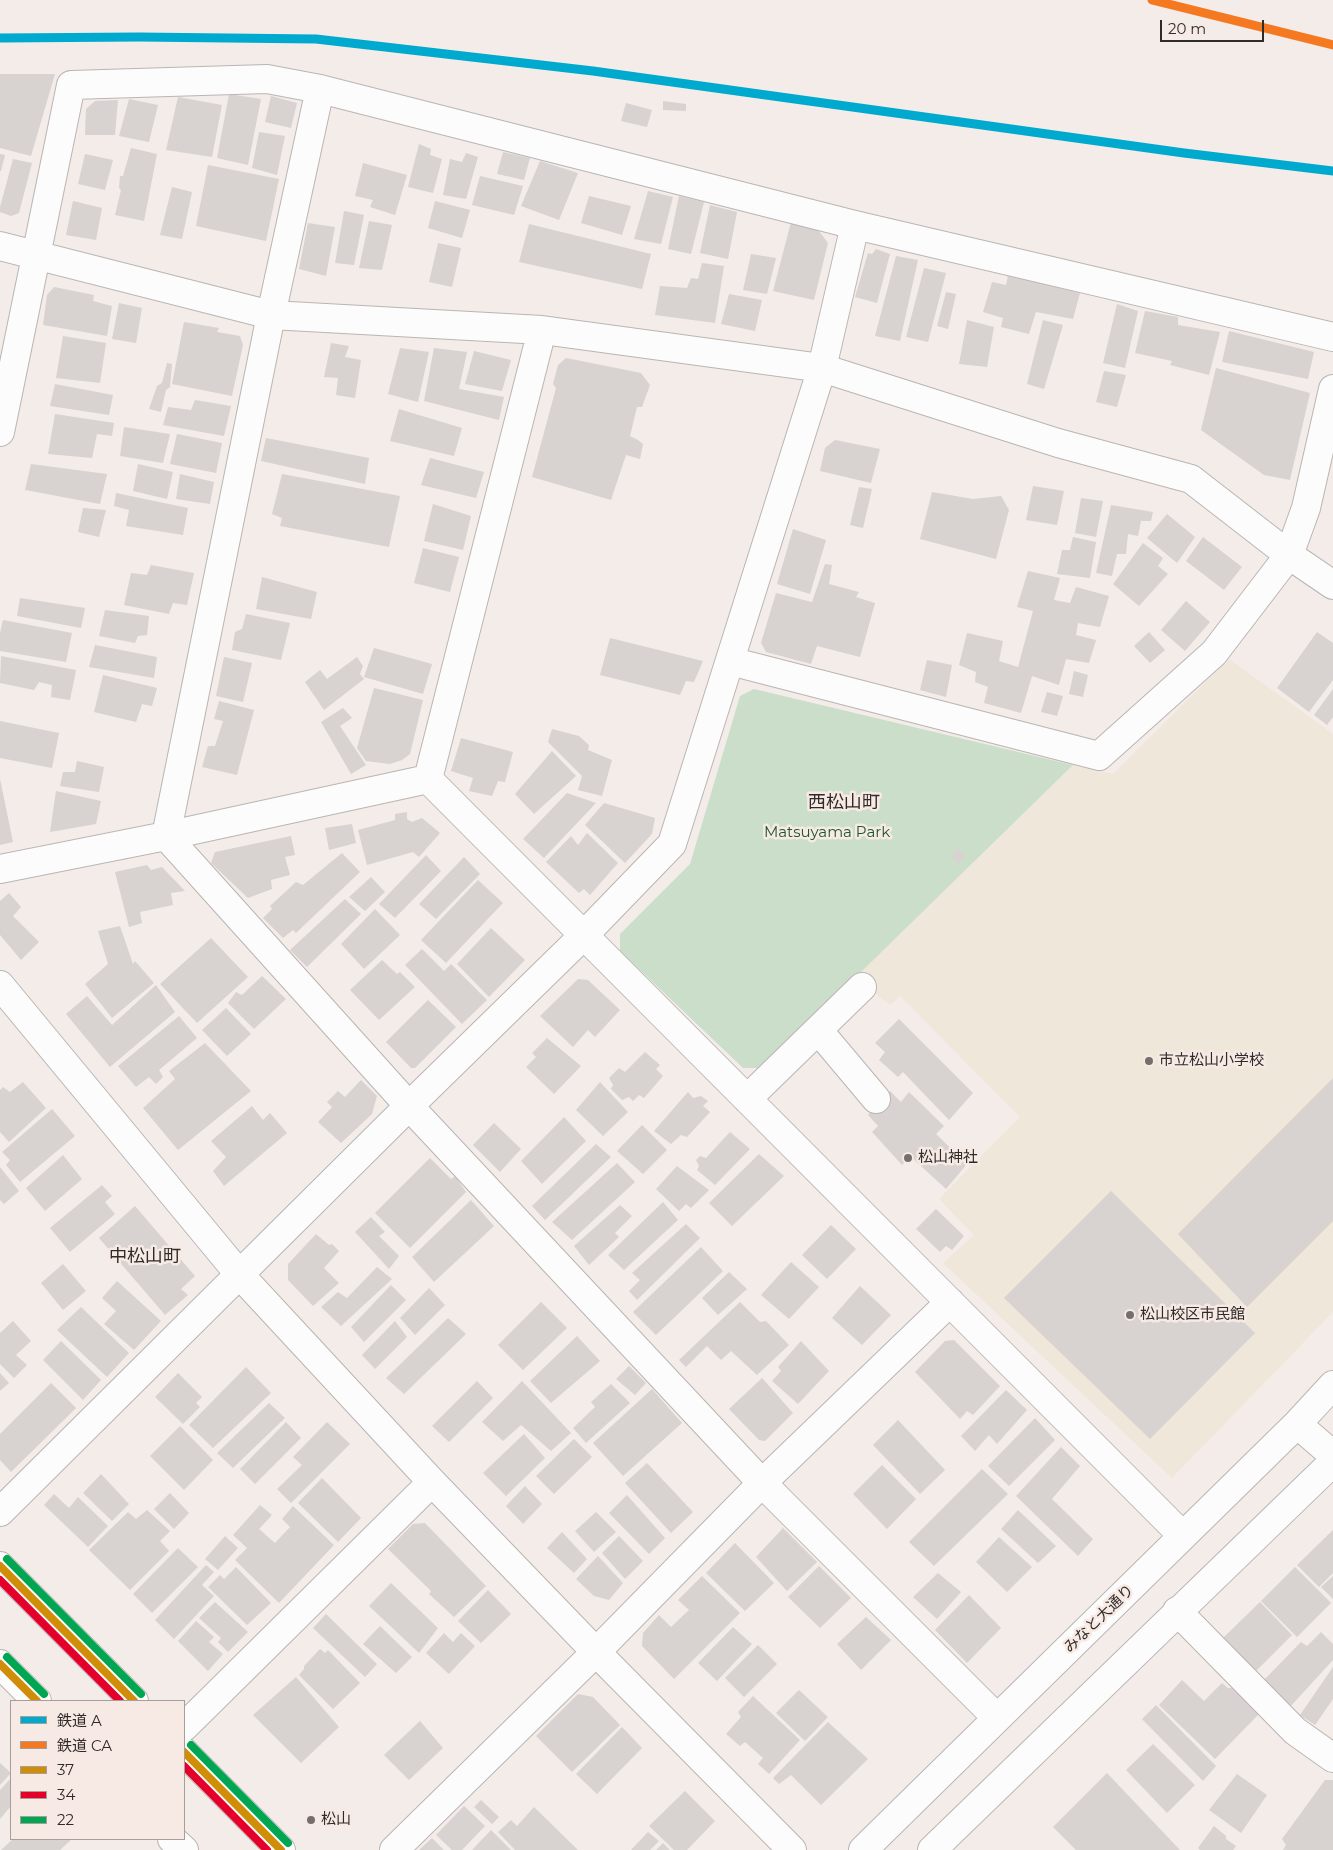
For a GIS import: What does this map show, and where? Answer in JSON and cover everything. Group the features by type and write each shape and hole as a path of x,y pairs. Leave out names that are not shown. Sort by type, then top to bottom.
{"main road":[{"path":"0,432 71,84 267,80 320,89 855,225 1333,338"},
{"path":"166,836 271,315 320,89"},
{"path":"0,1512 583,936 672,844 822,368 855,225"},
{"path":"0,246 271,315 542,330 822,368 1058,443 1191,479 1289,555 1333,585"},
{"path":"428,779 542,330"},
{"path":"730,661 1099,756 1214,653 1289,555 1306,508 1333,389"},
{"path":"0,869 166,836 428,779"},
{"path":"428,779 1182,1536"},
{"path":"166,836 409,1106 762,1483 997,1718"},
{"path":"0,985 240,1275 432,1482 596,1652 792,1850"},
{"path":"747,1099 862,987"},
{"path":"818,1030 876,1099"},
{"path":"394,1850 596,1652 762,1483 950,1302"},
{"name":"みなと大通り","path":"863,1850 1297,1424 1333,1385"},
{"path":"1297,1424 1333,1455"},
{"path":"932,1850 1333,1462"},
{"path":"185,1726 432,1482"},
{"path":"0,1566 133,1700"},
{"path":"1178,1611 1295,1731 1333,1758"},
{"path":"0,1664 35,1700"},
{"path":"185,1753 281,1850"},
{"path":"173,1840 184,1850"}],"shaded area":[{"name":"市立松山小学校","path":"1229,659 1333,734 1333,1312 1172,1478 943,1263 974,1235 939,1199 1020,1117 900,996 891,1005 879,997 859,974 1073,765 1113,774"}],"green space":[{"name":"Matsuyama Park","path":"754,689 1073,765 859,974 766,1068 743,1068 620,951 620,934 690,864 740,696"}],"building":[{"path":"0,74 55,74 31,156 0,148"},
{"path":"229,94 261,99 248,165 217,158"},
{"path":"271,96 297,103 291,128 265,122"},
{"path":"178,97 222,105 212,157 166,150"},
{"path":"129,99 158,105 149,142 119,136"},
{"path":"118,100 115,135 85,135 86,109 95,101"},
{"path":"663,101 686,104 686,111 663,110"},
{"path":"626,103 652,110 647,127 621,121"},
{"path":"259,132 285,136 277,175 252,168"},
{"path":"419,144 431,149 430,155 442,159 433,193 408,187"},
{"path":"131,148 157,154 144,221 115,215 121,190 119,188 120,176 123,176"},
{"path":"503,152 530,158 524,180 497,174"},
{"path":"466,153 478,157 466,199 443,195 450,159 462,162"},
{"path":"0,154 5,155 1,171 0,171"},
{"path":"85,154 113,160 105,190 78,184"},
{"path":"13,159 32,163 19,213 11,216 0,212 0,207"},
{"path":"540,161 578,173 559,220 521,206"},
{"path":"363,163 407,175 395,215 370,207 373,200 355,196"},
{"path":"208,165 279,179 266,241 196,226"},
{"path":"480,176 523,186 514,215 472,205"},
{"path":"172,187 192,192 182,239 160,235"},
{"path":"648,191 673,197 661,244 634,239"},
{"path":"589,196 631,206 622,235 581,223"},
{"path":"679,196 704,202 691,254 668,249"},
{"path":"73,201 102,208 96,240 66,235"},
{"path":"435,201 470,210 462,238 428,228"},
{"path":"710,205 737,212 728,259 700,253"},
{"path":"344,211 364,215 354,265 335,263"},
{"path":"369,221 392,225 382,270 359,268"},
{"path":"791,222 815,226 828,243 814,300 773,291"},
{"path":"308,223 335,227 326,276 299,269"},
{"path":"529,224 651,254 642,289 519,262"},
{"path":"438,243 461,248 452,287 429,282"},
{"path":"876,249 890,254 877,303 855,297 868,253 872,254"},
{"path":"751,254 776,258 767,294 743,290"},
{"path":"896,256 918,260 900,341 875,336"},
{"path":"702,263 724,266 715,323 655,315 660,286 687,288 691,278 698,279"},
{"path":"924,268 946,273 928,342 906,337"},
{"path":"1008,275 1080,293 1073,319 1036,312 1029,334 1001,327 1003,318 983,312 992,282 1006,285"},
{"path":"54,287 94,295 93,301 112,306 107,336 43,325 47,295"},
{"path":"946,292 956,294 948,329 937,326"},
{"path":"729,294 762,300 755,331 721,324"},
{"path":"119,303 142,308 136,343 112,339"},
{"path":"1117,304 1138,311 1125,368 1103,363"},
{"path":"1145,311 1178,317 1178,325 1220,332 1209,375 1170,365 1172,361 1135,353"},
{"path":"967,320 994,327 987,367 959,364"},
{"path":"1043,320 1063,325 1044,389 1027,384"},
{"path":"184,322 219,328 217,332 240,336 243,345 232,396 172,384"},
{"path":"1229,331 1314,352 1308,379 1222,362"},
{"path":"63,336 106,343 100,383 56,378"},
{"path":"331,343 349,346 345,357 361,360 355,398 336,395 338,378 324,377"},
{"path":"400,348 429,352 418,402 388,394"},
{"path":"434,348 467,352 459,389 504,397 499,420 424,401"},
{"path":"474,351 511,360 502,391 465,384"},
{"path":"566,358 641,373 650,385 642,407 637,407 630,436 643,444 640,459 626,455 611,500 532,477 556,388 553,384 558,365"},
{"path":"167,363 172,364 170,387 166,390 161,412 149,409 157,386 162,383"},
{"path":"1216,368 1310,393 1290,480 1264,475 1201,430"},
{"path":"1104,371 1126,375 1117,407 1096,402"},
{"path":"55,384 113,395 109,415 50,406"},
{"path":"195,400 231,406 224,436 163,425 168,407 191,410"},
{"path":"399,409 462,428 454,456 390,441"},
{"path":"55,414 114,423 112,436 97,434 92,458 48,454"},
{"path":"124,427 170,434 163,463 120,456"},
{"path":"177,434 222,443 216,473 170,464"},
{"path":"266,438 369,458 365,484 261,461"},
{"path":"835,440 880,449 871,483 820,471 825,448"},
{"path":"430,458 484,472 476,498 421,485"},
{"path":"31,464 107,474 100,504 25,490"},
{"path":"138,464 173,472 167,499 133,491"},
{"path":"180,474 214,482 210,504 176,499"},
{"path":"282,474 400,496 389,547 280,526 282,518 272,514"},
{"path":"1033,486 1064,491 1057,525 1026,520"},
{"path":"859,487 872,489 863,528 850,525"},
{"path":"932,492 973,499 1001,496 1009,510 996,559 920,539"},
{"path":"116,493 188,508 183,535 126,526 129,510 114,506"},
{"path":"1081,498 1103,501 1096,537 1075,533"},
{"path":"433,504 471,516 463,550 424,541"},
{"path":"1111,505 1153,512 1151,521 1141,521 1138,536 1128,534 1126,554 1117,554 1112,576 1096,573"},
{"path":"83,508 106,510 99,537 78,532"},
{"path":"1167,514 1195,537 1177,563 1147,538"},
{"path":"793,529 826,540 810,594 777,584"},
{"path":"1073,537 1096,542 1090,578 1057,574 1062,550 1070,550"},
{"path":"1203,537 1242,567 1224,590 1186,561"},
{"path":"1143,543 1163,558 1158,566 1168,574 1139,606 1113,584"},
{"path":"423,548 459,557 450,592 414,583"},
{"path":"825,564 832,565 829,584 859,592 856,597 875,603 860,657 817,646 811,664 766,652 761,643 776,593 812,602"},
{"path":"151,565 194,573 187,605 173,603 169,614 124,605 131,573 147,575"},
{"path":"1028,571 1060,578 1054,600 1070,603 1076,587 1109,596 1100,627 1078,623 1076,635 1096,640 1089,663 1066,659 1059,685 1032,676 1021,713 984,703 988,687 975,682 976,672 959,665 967,633 1003,641 999,661 1018,667 1033,611 1017,607"},
{"path":"262,577 317,592 311,619 256,609"},
{"path":"20,598 85,608 81,628 17,616"},
{"path":"1186,601 1210,622 1185,651 1161,630"},
{"path":"105,610 149,616 147,635 138,636 135,643 99,636"},
{"path":"246,614 290,623 281,660 232,650 235,632 242,629"},
{"path":"3,620 72,633 66,662 0,651 0,633"},
{"path":"1149,632 1165,650 1150,663 1134,646"},
{"path":"1317,632 1333,643 1333,680 1309,712 1277,688"},
{"path":"610,638 703,661 694,682 686,681 680,695 600,675"},
{"path":"95,645 157,657 154,678 89,667"},
{"path":"374,648 432,664 423,694 364,677"},
{"path":"1,656 76,670 70,700 51,697 52,685 39,682 34,690 0,683"},
{"path":"224,657 252,663 243,702 216,696"},
{"path":"357,657 363,666 360,674 364,679 324,710 305,682 320,670 327,679"},
{"path":"927,660 952,665 946,697 920,690"},
{"path":"1074,671 1088,675 1083,697 1069,694"},
{"path":"103,675 157,688 152,706 142,704 136,722 94,712"},
{"path":"374,688 423,700 410,754 402,760 390,764 366,761 357,748"},
{"path":"1333,689 1333,717 1327,725 1314,715"},
{"path":"1047,692 1063,696 1057,716 1041,712"},
{"path":"219,701 254,710 237,775 202,767 208,746 215,746 223,721 214,719"},
{"path":"343,708 352,718 340,726 366,765 351,774 321,722"},
{"path":"0,721 59,733 52,768 0,758"},
{"path":"552,729 579,736 589,745 588,750 612,760 602,796 578,790 582,776 548,742"},
{"path":"461,738 513,752 505,782 498,781 492,796 469,791 473,778 451,771"},
{"path":"552,751 576,776 534,814 515,794"},
{"path":"77,761 104,767 99,792 60,786 63,772 75,772"},
{"path":"0,779 13,842 0,845"},
{"path":"56,791 101,801 96,824 50,832"},
{"path":"567,793 596,803 544,858 523,839"},
{"path":"604,803 655,818 652,834 625,863 585,825"},
{"path":"407,812 407,819 412,822 422,818 440,833 419,857 413,852 367,865 358,830 395,820 395,814"},
{"path":"352,824 356,843 329,850 325,828"},
{"path":"587,833 618,863 590,895 584,889 579,893 546,862 571,836 578,845"},
{"path":"291,836 295,855 285,857 290,875 271,880 272,889 248,898 211,863 215,852"},
{"path":"958,848 965,855 959,864 951,857"},
{"path":"342,853 360,872 296,933 293,930 283,938 263,918 272,909 270,906 296,882 303,885"},
{"path":"426,855 441,871 395,918 379,904"},
{"path":"464,857 480,874 436,919 419,904"},
{"path":"147,865 151,870 162,867 185,891 171,893 173,905 140,912 142,923 129,927 115,872"},
{"path":"371,877 385,892 365,911 349,897"},
{"path":"478,880 503,903 446,963 421,940"},
{"path":"9,893 21,907 13,916 39,942 21,960 0,935 0,901"},
{"path":"345,899 361,914 307,967 290,950"},
{"path":"375,909 400,935 364,969 341,944"},
{"path":"120,926 133,964 135,961 154,983 112,1018 85,984 108,964 98,931"},
{"path":"491,928 525,960 489,997 457,964"},
{"path":"211,938 248,977 197,1023 160,984"},
{"path":"422,949 444,971 451,964 487,1000 462,1024 405,965"},
{"path":"382,960 397,974 400,972 415,987 379,1020 350,990"},
{"path":"262,976 286,999 254,1029 228,1003 236,992 242,995"},
{"path":"578,979 588,980 620,1010 595,1037 588,1030 573,1047 540,1016"},
{"path":"156,985 175,1012 110,1067 66,1014 87,996 112,1025"},
{"path":"428,1000 456,1027 415,1068 411,1068 386,1042"},
{"path":"226,1008 251,1034 227,1056 202,1030"},
{"path":"179,1016 197,1038 159,1070 163,1077 156,1084 149,1077 136,1087 118,1066"},
{"path":"899,1019 973,1093 949,1120 903,1072 898,1077 879,1060 885,1052 875,1043"},
{"path":"547,1038 581,1066 554,1094 526,1067 536,1057 532,1053"},
{"path":"205,1043 251,1091 178,1150 143,1108 175,1079 169,1071"},
{"path":"645,1052 660,1065 656,1069 663,1076 644,1098 639,1095 633,1101 629,1097 622,1100 611,1089 613,1085 609,1078 619,1068 625,1072"},
{"path":"1333,1078 1333,1221 1247,1307 1178,1234"},
{"path":"361,1080 377,1096 372,1114 341,1143 318,1122 332,1107 327,1102 338,1091 345,1097"},
{"path":"23,1082 46,1108 9,1142 0,1132 0,1090 3,1087 10,1092"},
{"path":"600,1082 628,1112 603,1136 576,1110"},
{"path":"890,1091 901,1102 909,1092 944,1126 936,1134 967,1164 946,1189 910,1156 902,1165 872,1132 878,1126 868,1115"},
{"path":"688,1092 693,1098 701,1096 708,1101 703,1106 710,1112 687,1137 681,1135 671,1144 654,1131"},
{"path":"252,1106 263,1120 270,1113 287,1133 224,1186 213,1171 226,1157 211,1141"},
{"path":"52,1109 75,1136 20,1182 6,1165 10,1160 2,1152"},
{"path":"564,1117 586,1141 542,1184 521,1161"},
{"path":"494,1123 521,1149 500,1172 473,1145"},
{"path":"642,1125 667,1150 643,1174 617,1151"},
{"path":"730,1132 750,1149 715,1185 697,1170 699,1166 696,1160 700,1156 706,1158"},
{"path":"596,1144 611,1157 545,1220 532,1206"},
{"path":"759,1154 784,1176 732,1226 709,1203"},
{"path":"63,1155 82,1179 45,1211 26,1188"},
{"path":"430,1158 451,1179 455,1176 466,1192 410,1248 375,1213"},
{"path":"617,1163 635,1182 572,1240 552,1222"},
{"path":"677,1166 709,1190 691,1208 686,1204 679,1211 656,1189"},
{"path":"0,1167 19,1191 4,1204 0,1200"},
{"path":"102,1185 112,1196 105,1202 115,1214 70,1252 50,1228"},
{"name":"松山校区市民館","path":"1111,1191 1255,1333 1150,1439 1004,1298"},
{"path":"471,1200 494,1226 434,1282 412,1257"},
{"path":"663,1202 678,1220 624,1270 608,1255"},
{"path":"620,1205 632,1216 615,1233 619,1237 589,1265 574,1246"},
{"path":"135,1206 195,1276 181,1289 188,1295 165,1315 99,1238"},
{"path":"936,1209 964,1236 952,1250 946,1246 940,1252 916,1229"},
{"path":"371,1217 385,1232 379,1236 399,1256 389,1269 355,1232"},
{"path":"686,1224 700,1238 637,1300 629,1291 640,1280 632,1273"},
{"path":"831,1225 856,1249 827,1279 802,1255"},
{"path":"316,1234 339,1251 324,1268 339,1283 313,1306 288,1280 288,1264"},
{"path":"701,1247 723,1271 656,1335 633,1312"},
{"path":"791,1262 819,1287 789,1319 761,1295"},
{"path":"63,1264 86,1291 63,1310 41,1283"},
{"path":"377,1267 392,1279 341,1326 321,1307 338,1292 347,1298"},
{"path":"729,1272 747,1289 718,1315 702,1298"},
{"path":"117,1281 161,1321 134,1350 104,1324 116,1311 102,1298"},
{"path":"391,1285 406,1300 364,1342 351,1327"},
{"path":"860,1286 891,1315 862,1345 832,1318"},
{"path":"429,1288 445,1305 415,1335 400,1318"},
{"path":"541,1302 567,1328 523,1370 498,1345"},
{"path":"740,1302 760,1322 766,1321 789,1345 757,1375 731,1351 721,1360 707,1346 686,1367 679,1360"},
{"path":"81,1307 129,1353 107,1377 57,1330"},
{"path":"448,1318 466,1334 404,1394 386,1378"},
{"path":"13,1321 31,1341 16,1355 27,1365 14,1378 0,1364 0,1333"},
{"path":"395,1321 407,1337 375,1369 362,1355"},
{"path":"577,1336 600,1361 551,1403 530,1381"},
{"path":"954,1340 1000,1386 973,1415 967,1411 960,1419 915,1372 945,1341"},
{"path":"61,1341 101,1380 83,1400 43,1360"},
{"path":"801,1341 829,1371 798,1404 772,1381 781,1371 778,1367"},
{"path":"629,1366 646,1383 635,1395 616,1379"},
{"path":"246,1367 271,1393 213,1448 189,1425"},
{"path":"0,1373 9,1383 0,1391"},
{"path":"178,1373 202,1397 196,1403 200,1407 183,1424 155,1397"},
{"path":"762,1378 793,1413 765,1441 759,1440 729,1409"},
{"path":"477,1381 493,1398 449,1442 432,1426"},
{"path":"522,1381 571,1433 551,1451 521,1425 503,1441 482,1422"},
{"path":"51,1383 76,1408 11,1472 0,1460 0,1434"},
{"path":"611,1384 630,1403 586,1443 573,1428 595,1407 591,1402"},
{"path":"652,1389 682,1423 623,1476 593,1443"},
{"path":"1006,1390 1027,1410 997,1444 989,1435 975,1451 961,1436"},
{"path":"269,1403 285,1418 233,1468 217,1453"},
{"path":"1035,1418 1055,1440 1009,1486 988,1466"},
{"path":"898,1420 945,1470 920,1494 873,1445"},
{"path":"286,1422 301,1438 255,1484 240,1469"},
{"path":"327,1422 350,1444 291,1503 277,1489 302,1465 293,1457"},
{"path":"180,1426 213,1460 184,1490 150,1456"},
{"path":"524,1434 545,1458 506,1496 483,1473"},
{"path":"574,1439 592,1457 554,1494 536,1476"},
{"path":"1061,1447 1080,1466 1052,1499 1093,1539 1078,1556 1016,1496"},
{"path":"647,1463 693,1512 671,1533 625,1483"},
{"path":"882,1465 916,1499 887,1529 853,1494"},
{"path":"982,1469 1008,1494 934,1566 909,1542"},
{"path":"101,1474 129,1504 112,1521 83,1493"},
{"path":"322,1478 361,1518 338,1542 298,1503"},
{"path":"525,1486 542,1504 523,1524 506,1506"},
{"path":"170,1493 189,1513 174,1529 154,1509"},
{"path":"54,1494 69,1508 78,1497 108,1526 88,1547 44,1505"},
{"path":"627,1495 665,1538 649,1554 609,1513"},
{"path":"260,1505 272,1515 259,1529 275,1543 290,1527 282,1519 293,1506 334,1545 279,1603 235,1560 247,1548 233,1535"},
{"path":"147,1510 170,1531 160,1541 169,1551 130,1590 89,1550 128,1512 136,1519"},
{"path":"1018,1510 1056,1546 1038,1563 1001,1529"},
{"path":"596,1512 616,1532 594,1552 575,1531"},
{"path":"425,1523 486,1586 454,1617 429,1594 431,1591 388,1549 413,1524"},
{"path":"783,1528 817,1562 787,1591 756,1557"},
{"path":"1333,1530 1333,1573 1319,1587 1297,1565"},
{"path":"562,1532 587,1559 574,1573 547,1548"},
{"path":"225,1536 238,1548 218,1570 205,1559"},
{"path":"619,1536 643,1561 625,1579 602,1553"},
{"path":"999,1537 1032,1567 1007,1592 976,1562"},
{"path":"735,1543 774,1583 745,1611 706,1573"},
{"path":"178,1548 198,1567 152,1613 133,1594"},
{"path":"598,1556 623,1583 609,1600 594,1596 576,1579"},
{"path":"206,1565 214,1572 202,1585 214,1596 174,1639 155,1620"},
{"path":"819,1566 851,1598 820,1628 788,1597"},
{"path":"236,1567 271,1603 247,1625 208,1587 220,1575 224,1579"},
{"path":"1295,1567 1331,1603 1297,1637 1261,1601"},
{"path":"938,1573 961,1592 937,1619 913,1597"},
{"path":"702,1576 740,1613 674,1679 642,1646 643,1633 659,1615 671,1627 689,1610 678,1600"},
{"path":"1333,1576 1333,1599 1321,1587"},
{"path":"391,1583 438,1628 419,1653 369,1606"},
{"path":"488,1590 511,1614 481,1643 458,1621"},
{"path":"969,1595 1001,1628 967,1663 935,1630"},
{"path":"215,1602 248,1632 228,1652 218,1642 221,1638 199,1618"},
{"path":"1260,1602 1292,1635 1256,1671 1223,1638"},
{"path":"326,1614 377,1664 365,1677 313,1628"},
{"path":"866,1617 891,1640 861,1670 837,1644"},
{"path":"196,1621 214,1637 209,1642 223,1654 208,1671 178,1641"},
{"path":"380,1626 412,1657 396,1673 363,1644"},
{"path":"733,1627 752,1644 717,1681 698,1663"},
{"path":"1321,1632 1333,1644 1333,1660 1290,1707 1264,1680 1301,1642 1307,1646"},
{"path":"444,1633 453,1642 461,1633 475,1646 449,1674 426,1653"},
{"path":"758,1645 777,1664 744,1697 725,1678"},
{"path":"320,1649 325,1653 328,1650 360,1683 333,1709 299,1675 304,1666"},
{"path":"1333,1667 1333,1699 1315,1725 1300,1715"},
{"path":"296,1677 339,1727 301,1763 253,1715"},
{"path":"1182,1680 1204,1701 1222,1683 1228,1688 1234,1688 1259,1714 1215,1759 1159,1705"},
{"path":"799,1690 828,1717 805,1741 776,1713"},
{"path":"578,1694 593,1697 620,1725 572,1772 536,1736"},
{"path":"753,1696 800,1740 769,1774 758,1764 763,1758 745,1742 740,1746 726,1734 741,1717 738,1712"},
{"path":"1156,1705 1216,1766 1203,1781 1142,1719"},
{"path":"420,1721 443,1748 409,1780 384,1755"},
{"path":"828,1722 868,1759 821,1805 791,1775 779,1784 773,1778"},
{"path":"622,1727 642,1748 597,1794 576,1774"},
{"path":"1153,1744 1195,1785 1167,1813 1126,1770"},
{"path":"0,1763 10,1774 0,1785"},
{"path":"1107,1773 1180,1850 1076,1850 1053,1827"},
{"path":"1237,1774 1267,1795 1241,1833 1209,1810"},
{"path":"10,1779 10,1807 0,1819 0,1790"},
{"path":"1325,1780 1333,1780 1333,1850 1283,1850 1286,1845 1282,1839"},
{"path":"685,1791 715,1821 687,1850 674,1850 649,1826"},
{"path":"481,1800 499,1817 492,1824 474,1807"},
{"path":"464,1806 485,1826 462,1850 452,1850 436,1835"},
{"path":"534,1807 578,1850 515,1850 498,1832 511,1820 517,1826"},
{"path":"1214,1826 1226,1836 1226,1839 1236,1846 1233,1850 1200,1850 1198,1848"},
{"path":"491,1830 511,1850 472,1850"},
{"path":"648,1832 659,1841 650,1850 631,1850"},
{"path":"432,1838 444,1850 419,1850"},
{"path":"12,1840 71,1840 60,1850 1,1850"},
{"path":"663,1843 670,1850 656,1850"}],"rail line":[{"name":"CA","path":"1152,0 1333,45"},
{"name":"A","path":"0,38 316,39 593,71 1184,153 1333,171"}],"transit line":[{"name":"22","path":"7,1559 141,1694"},
{"name":"37","path":"0,1566 133,1700"},
{"name":"34","path":"0,1580 119,1700"},
{"name":"22","path":"7,1657 44,1694"},
{"name":"37","path":"0,1664 36,1700"},
{"name":"22","path":"191,1745 288,1843"},
{"name":"37","path":"185,1753 281,1850"},
{"name":"34","path":"185,1767 267,1850"}],"place":[{"name":"市立松山小学校","path":"1149,1061"},
{"name":"松山神社","path":"908,1158"},
{"name":"松山校区市民館","path":"1130,1315"},
{"name":"松山","path":"311,1820"}],"district":[{"name":"西松山町","path":"844,803"},
{"name":"中松山町","path":"145,1257"}]}
